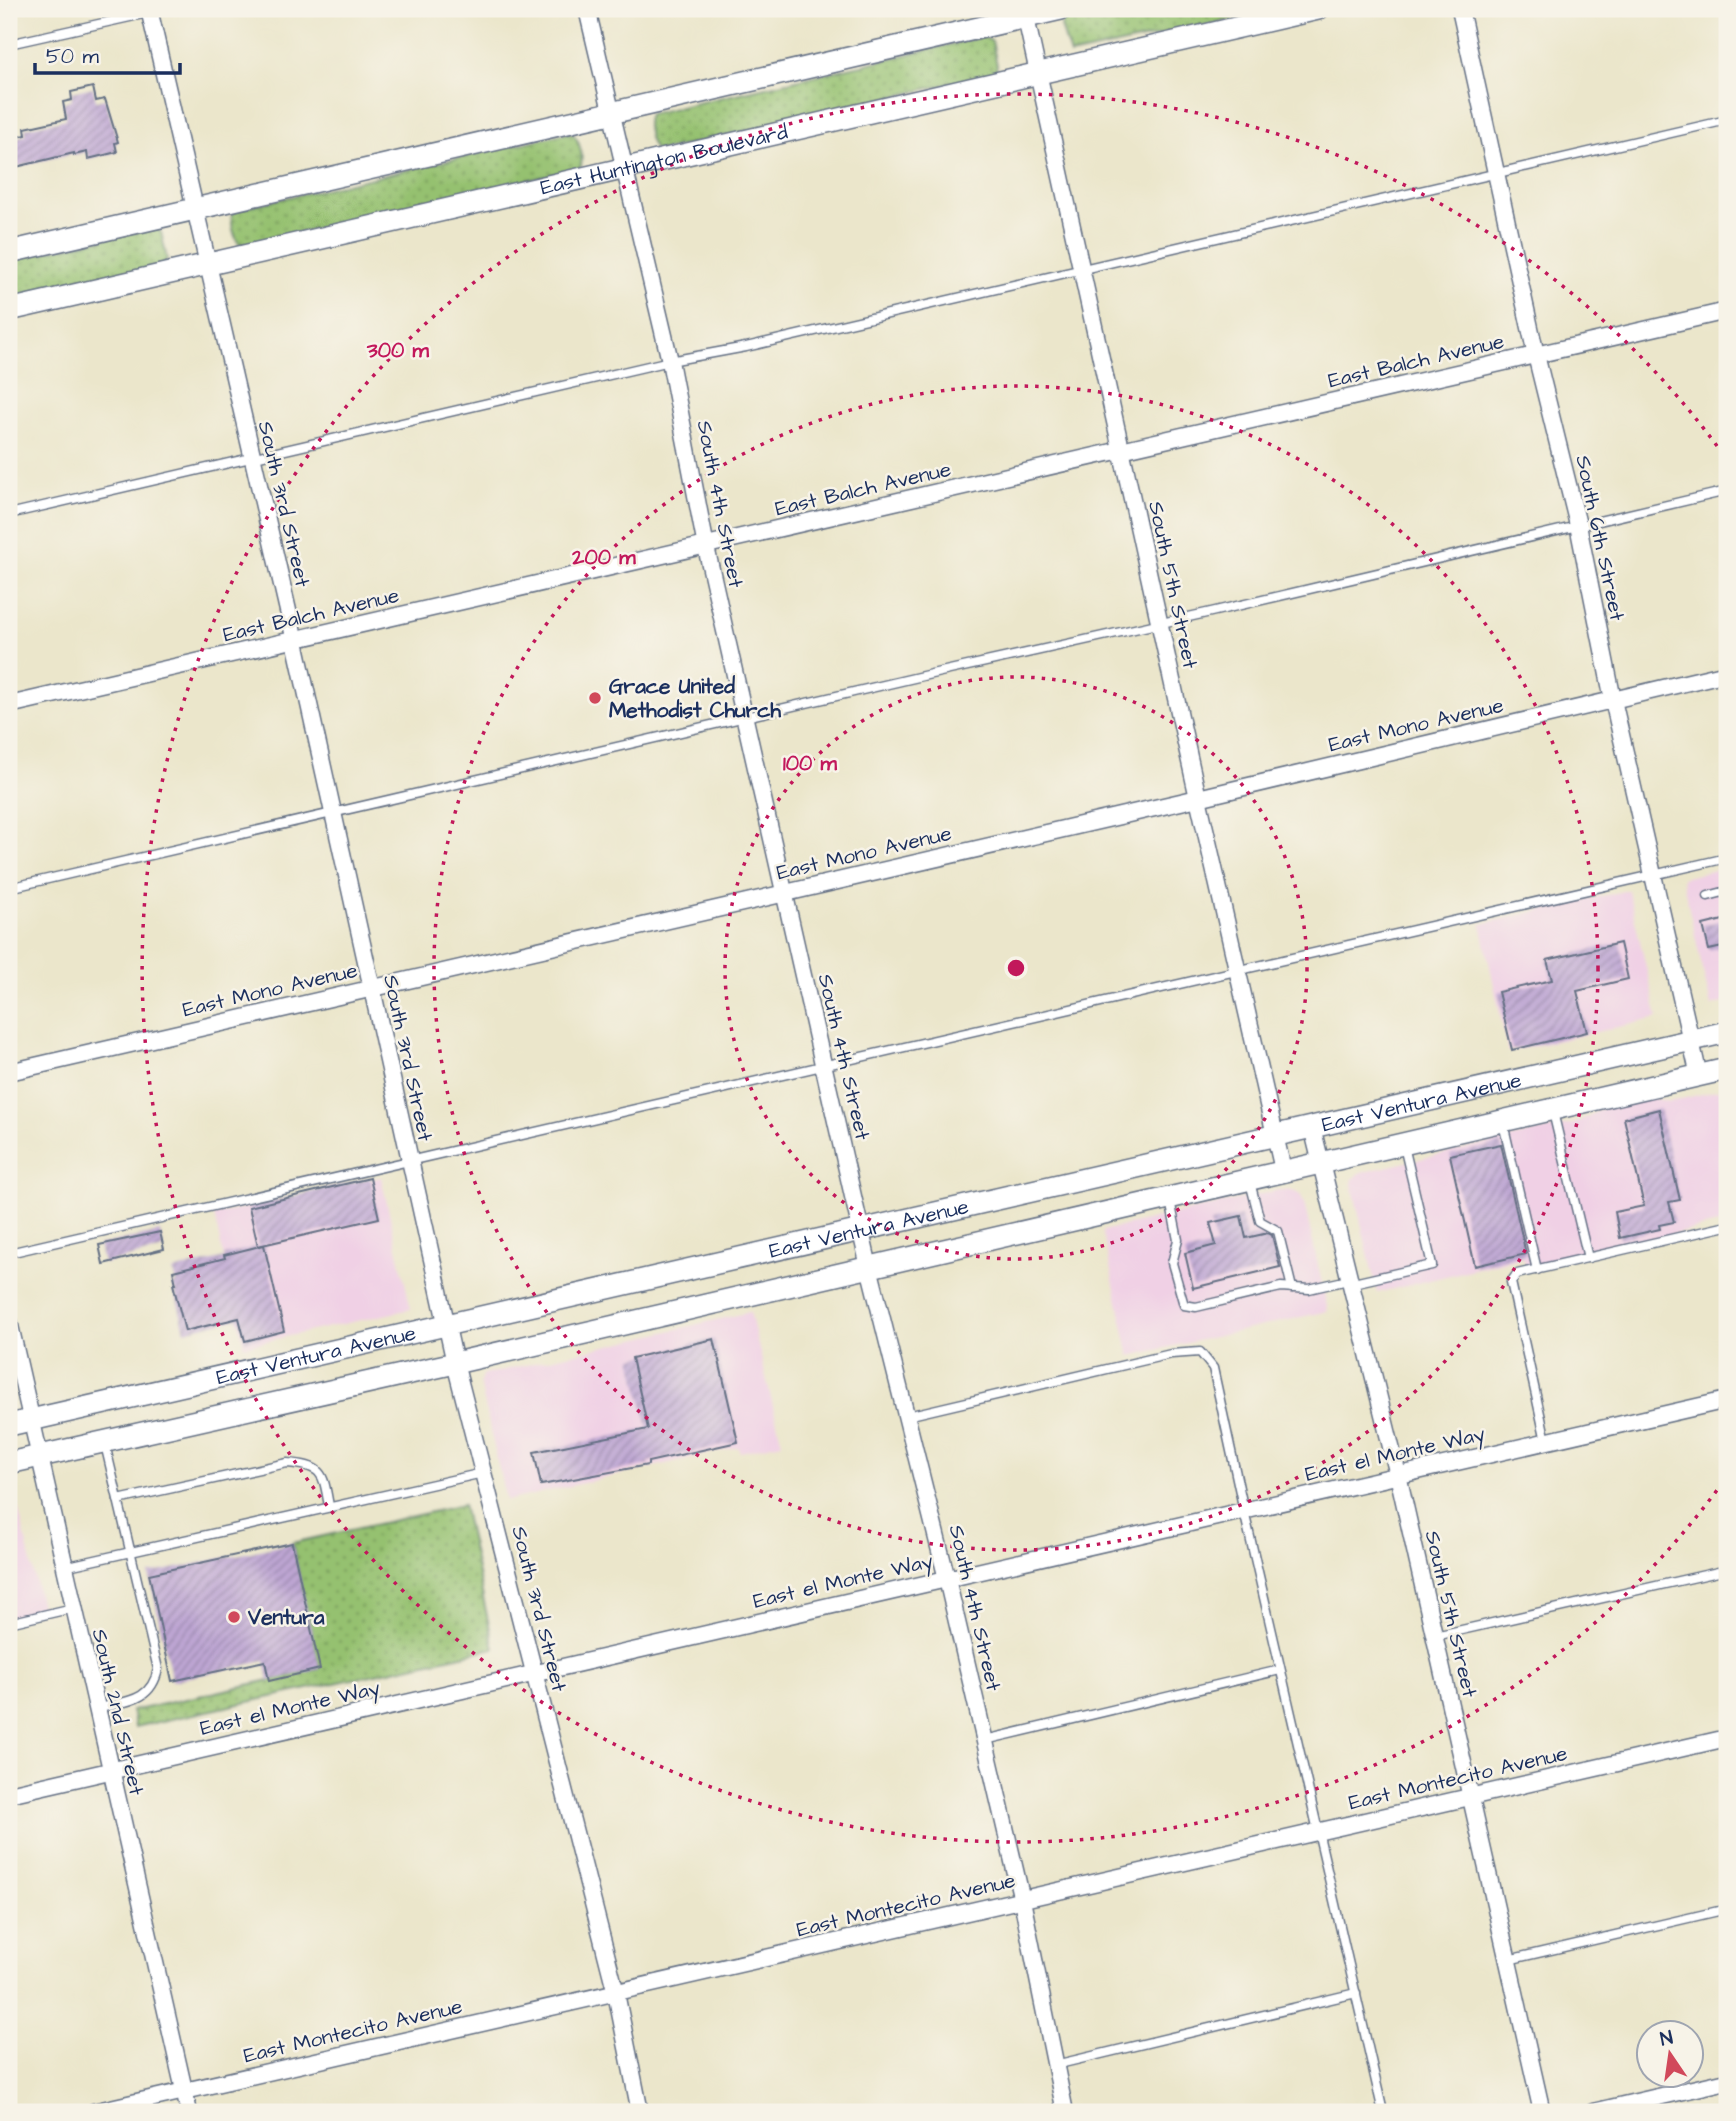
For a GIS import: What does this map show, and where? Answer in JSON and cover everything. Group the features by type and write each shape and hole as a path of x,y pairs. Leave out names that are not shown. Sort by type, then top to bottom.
{"main road":[{"path":"9,252 611,114 1025,13 1061,9"},
{"name":"East Huntington Boulevard","path":"9,310 1318,9"},
{"name":"East Ventura Avenue","path":"9,1425 1727,1032"},
{"name":"East Ventura Avenue","path":"9,1463 455,1363 1727,1069"}],"street":[{"name":"South 4th Street","path":"587,9 670,362 706,547 869,1267 947,1579 1022,1900 1065,2112"},
{"name":"South 6th Street","path":"1460,9 1536,355 1578,525 1613,700 1699,1076"},
{"name":"South 3rd Street","path":"155,10 195,210 295,641 446,1326 616,1993 640,2112"},
{"name":"South 5th Street","path":"1025,13 1283,1170"},
{"name":"East Balch Avenue","path":"9,705 1727,312"},
{"name":"East Mono Avenue","path":"9,1072 1727,673"},
{"name":"South 5th Street","path":"1312,1127 1398,1475 1542,2112"},
{"name":"South 2nd Street","path":"9,1321 95,1709 189,2112"},
{"name":"East el Monte Way","path":"9,1794 1727,1399"},
{"name":"East Montecito Avenue","path":"93,2112 1727,1738"},
{"path":"1593,2112 1727,2081"}],"lane":[{"path":"9,44 155,10"},
{"path":"9,514 1727,120"},
{"path":"9,888 332,811 1727,491"},
{"path":"9,1252 1727,858"},
{"path":"1708,896 1727,891"},
{"path":"1552,1109 1588,1258"},
{"path":"1502,1120 1537,1270"},
{"path":"1170,1197 1178,1240 1172,1263 1184,1304 1196,1307 1282,1287 1309,1289 1432,1265 1403,1143"},
{"path":"1249,1178 1260,1221 1278,1231 1292,1287"},
{"path":"1546,1441 1511,1282 1517,1274 1727,1226"},
{"path":"906,1416 1171,1354 1200,1352 1213,1368 1317,1832 1384,2112"},
{"path":"95,1709 144,1696 155,1685 158,1669 104,1441"},
{"path":"118,1500 287,1463 310,1465 324,1477 329,1506"},
{"path":"64,1567 130,1550 483,1473"},
{"path":"1435,1636 1727,1570"},
{"path":"9,1623 73,1608"},
{"path":"985,1741 1280,1670"},
{"path":"1508,1960 1727,1909"},
{"path":"1055,2065 1356,1993"}],"shaded area":[{"path":"1727,867 1727,1002 1711,1006 1682,878"},
{"path":"1628,890 1658,1018 1508,1052 1481,924"},
{"path":"1727,1088 1727,1222 1526,1268 1523,1257 1377,1293 1352,1184 1359,1173 1576,1123 1605,1107 1650,1097 1669,1102"},
{"path":"381,1177 411,1309 244,1346 214,1215"},
{"path":"1279,1190 1300,1194 1304,1202 1328,1311 1130,1356 1102,1231"},
{"path":"750,1312 782,1443 740,1452 738,1447 506,1501 480,1383 483,1375"},
{"path":"14,1490 42,1610 9,1618 9,1491"}],"green space":[{"path":"1105,9 1280,9 1070,55 1061,26 1063,20"},
{"path":"983,37 992,41 997,65 995,73 660,151 655,150 649,138 649,114"},
{"path":"571,132 580,149 580,168 241,246 234,234 233,210"},
{"path":"154,227 161,232 167,259 163,265 9,301 9,260"},
{"path":"463,1505 494,1648 135,1727 132,1711 319,1669 292,1543"}],"building":[{"path":"93,87 96,101 105,99 118,142 115,143 117,152 88,159 87,152 74,153 12,168 9,139 26,135 25,128 66,119 63,102 72,100 71,92"},
{"path":"1727,919 1727,946 1709,950 1703,925"},
{"path":"1620,943 1628,979 1577,991 1587,1032 1512,1050 1498,992 1552,980 1547,960"},
{"path":"1659,1109 1680,1200 1669,1202 1674,1222 1659,1225 1660,1229 1620,1238 1615,1212 1644,1206 1624,1118"},
{"path":"1501,1144 1526,1254 1475,1266 1450,1155"},
{"path":"370,1178 379,1218 258,1246 249,1207"},
{"path":"1241,1216 1246,1238 1268,1233 1272,1235 1280,1267 1193,1288 1185,1253 1216,1245 1210,1223"},
{"path":"160,1232 164,1249 103,1264 99,1245"},
{"path":"264,1245 284,1331 245,1341 239,1318 185,1331 173,1284 176,1284 173,1271"},
{"path":"714,1339 738,1442 648,1462 648,1465 541,1485 534,1452 648,1429 632,1358"},
{"name":"Ventura","path":"292,1543 320,1669 269,1681 265,1661 172,1681 149,1574"}],"place":[{"name":"Grace United Methodist Church","path":"595,698"},
{"name":"Ventura","path":"234,1617"}]}
